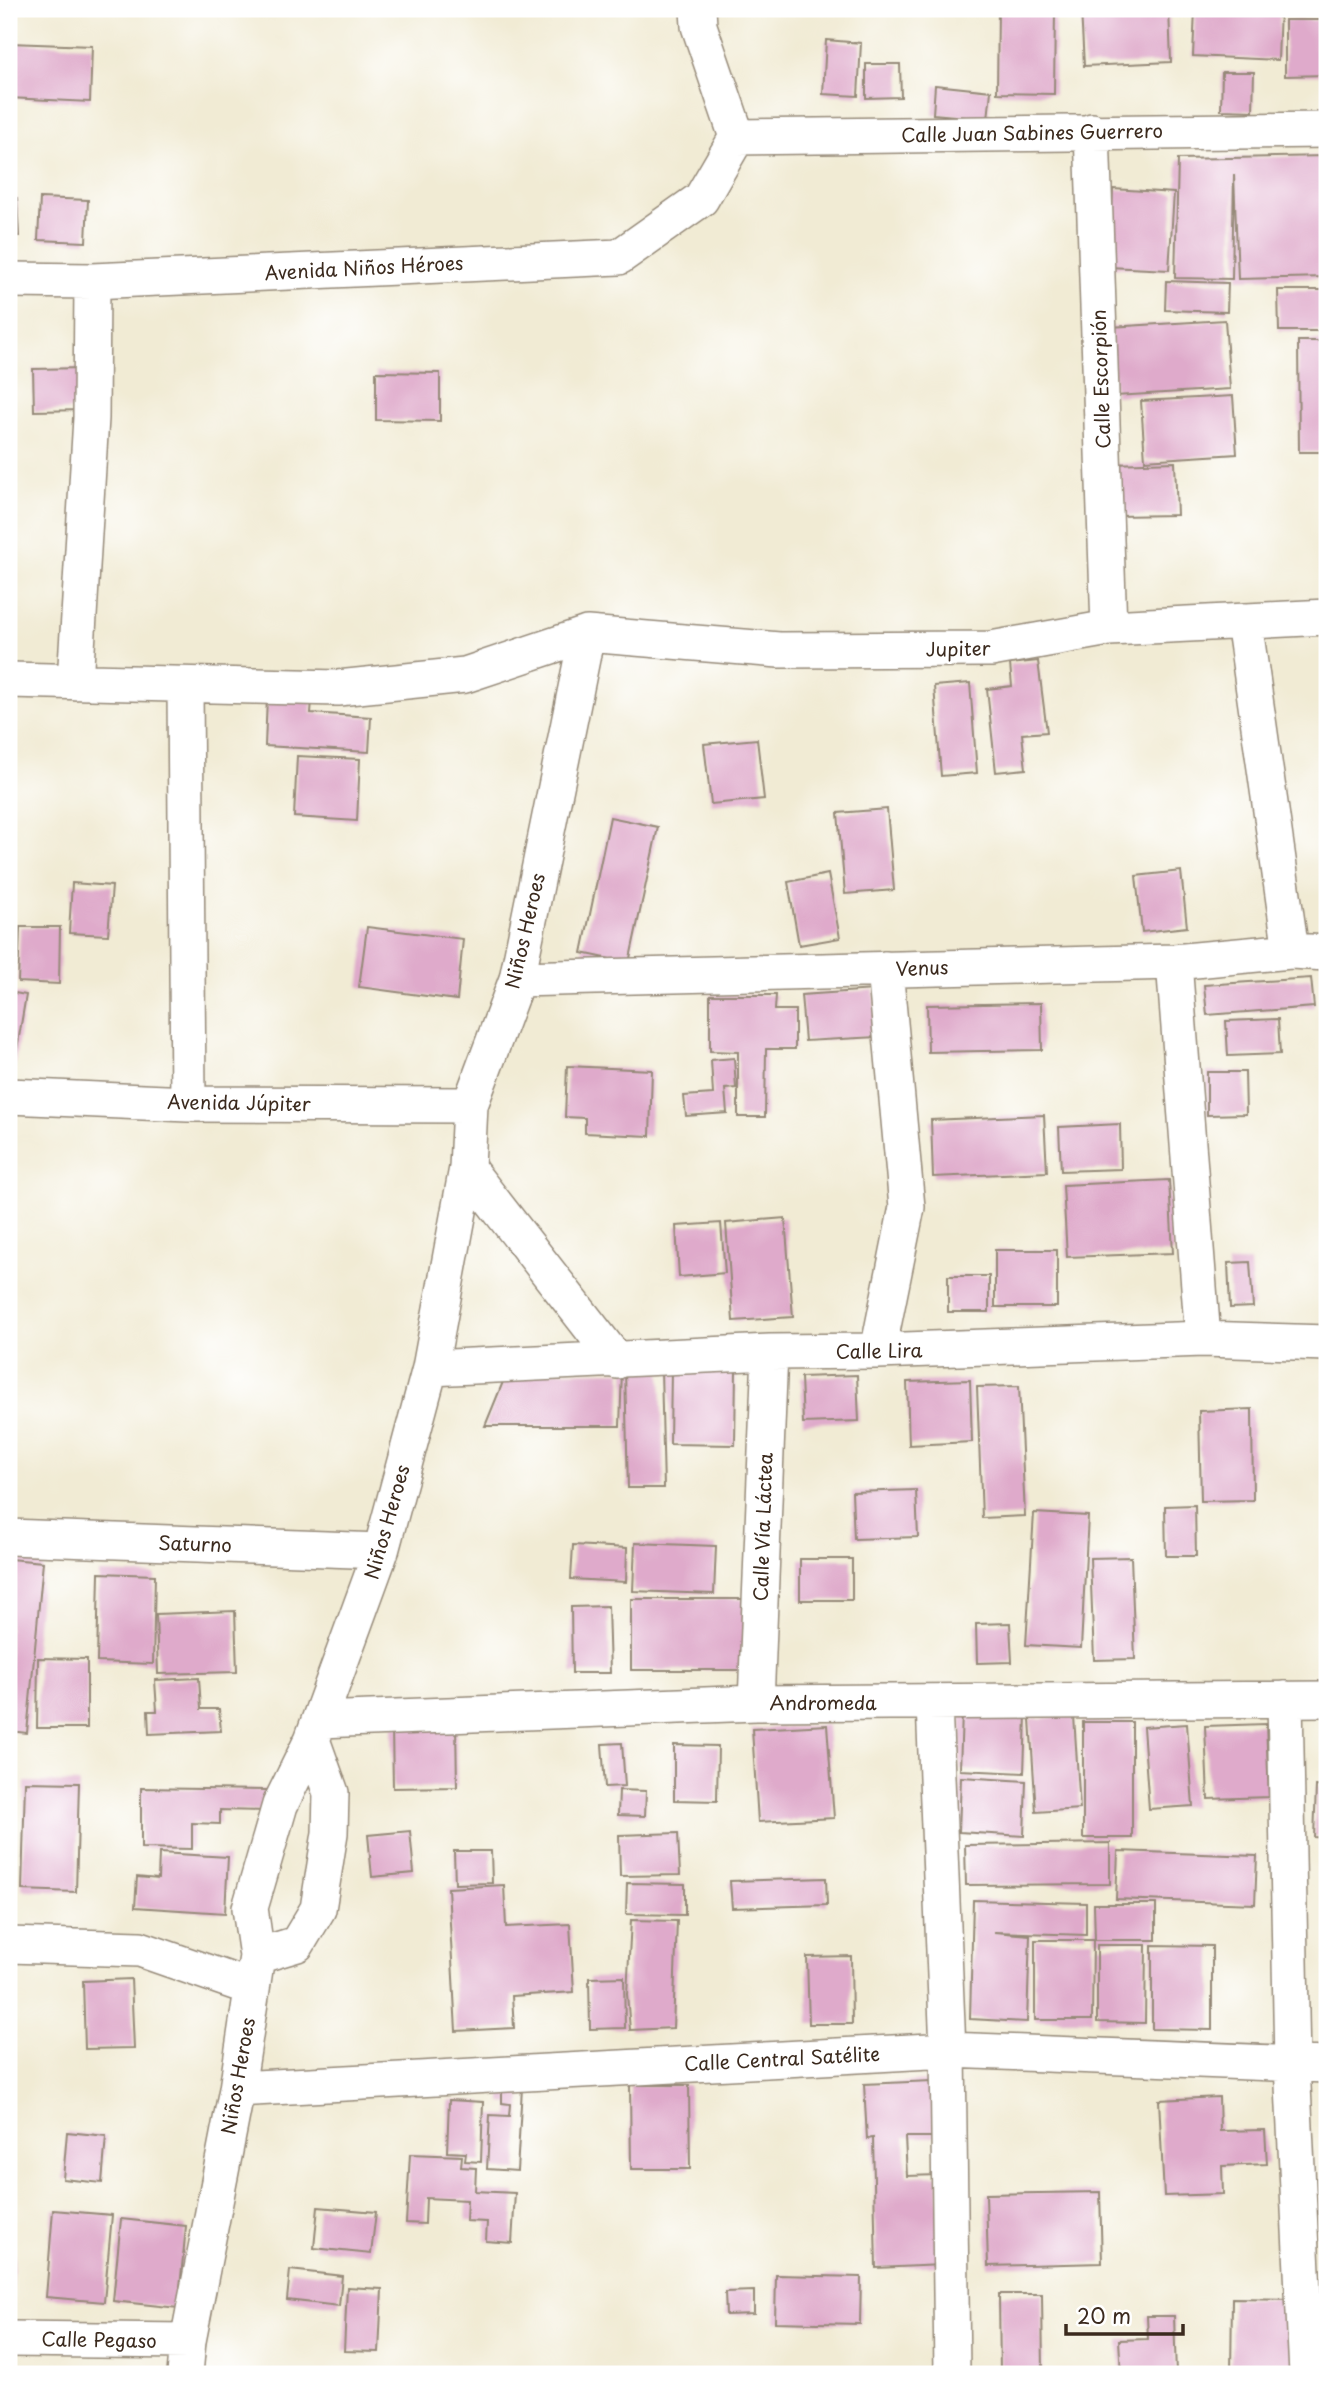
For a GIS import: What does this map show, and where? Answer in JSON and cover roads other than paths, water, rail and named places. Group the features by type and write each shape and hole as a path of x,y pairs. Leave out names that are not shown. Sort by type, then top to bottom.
{"street":[{"path":"698,9 699,26 737,137"},
{"name":"Calle Juan Sabines Guerrero","path":"737,137 1327,130"},
{"name":"Calle Escorpión","path":"1092,131 1109,628"},
{"name":"Avenida Niños Héroes","path":"9,280 92,281 619,257 701,199 737,137"},
{"path":"75,682 91,418 92,281"},
{"name":"Jupiter","path":"587,634 779,650 990,649 1109,628 1327,617"},
{"path":"1244,621 1291,951"},
{"path":"9,680 338,688 465,675 587,634"},
{"name":"Niños Heroes","path":"187,2358 237,2089 254,1972 250,1908 280,1805 316,1730 381,1551 430,1368 467,1168 470,1105 517,979 587,634"},
{"path":"185,686 188,1104"},
{"name":"Venus","path":"517,979 1174,962 1291,951 1327,953"},
{"path":"1174,962 1203,1339"},
{"path":"878,1351 906,1207 885,969"},
{"name":"Avenida Júpiter","path":"9,1096 188,1104 470,1105"},
{"path":"467,1168 617,1361"},
{"name":"Calle Lira","path":"430,1368 770,1352 878,1351 1203,1339 1327,1343"},
{"name":"Calle Vía Láctea","path":"757,1703 770,1352"},
{"name":"Saturno","path":"9,1537 381,1551"},
{"path":"1285,1699 1292,2065 1307,2374"},
{"name":"Andromeda","path":"316,1730 757,1703 1327,1699"},
{"path":"934,1703 948,2050 952,2374"},
{"path":"9,1945 140,1949 254,1972 297,1944 318,1909 330,1833 331,1793 316,1730"},
{"name":"Calle Central Satélite","path":"237,2089 948,2050 1327,2065"},
{"name":"Calle Pegaso","path":"9,2339 187,2358"}]}
